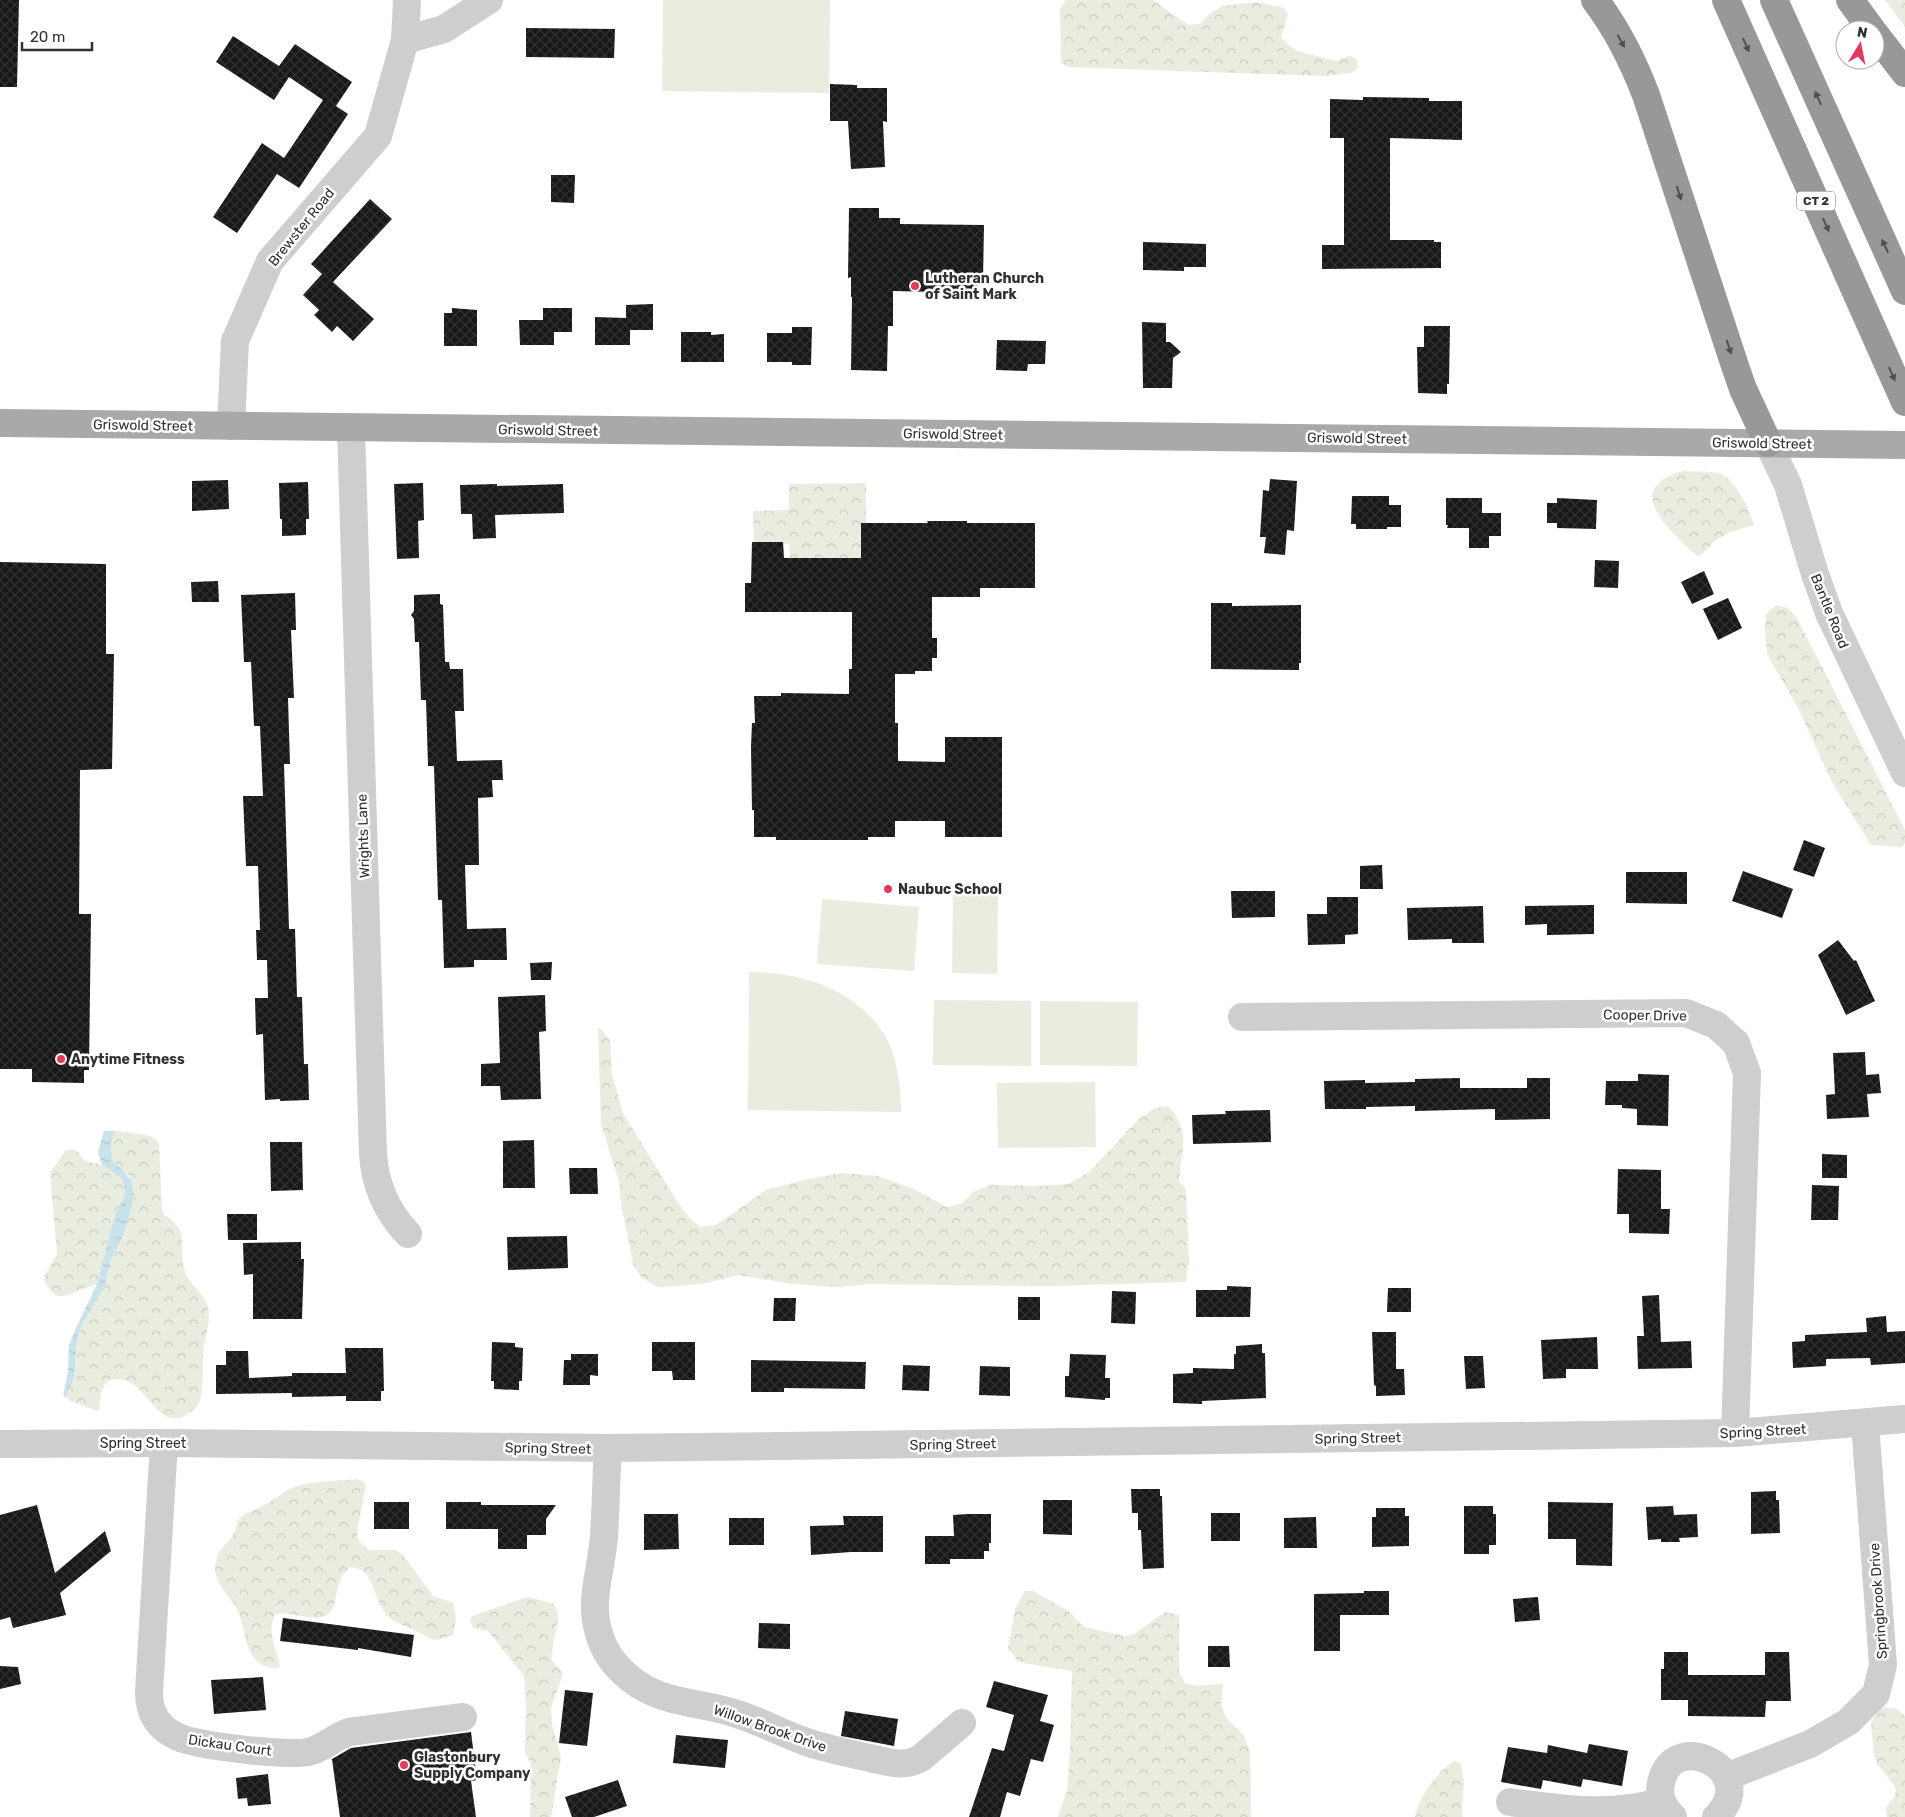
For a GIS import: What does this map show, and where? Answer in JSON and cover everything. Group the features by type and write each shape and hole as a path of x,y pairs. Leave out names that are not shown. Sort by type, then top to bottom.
{"highway":[{"path":"1595,0 1621,40 1643,86 1735,366 1768,443"},
{"name":"CT 2","path":"1726,0 1905,402"},
{"path":"1774,0 1905,291"},
{"path":"1850,0 1865,20"},
{"path":"1885,47 1905,73"}],"main road":[{"name":"Griswold Street","path":"0,424 1905,445"}],"street":[{"name":"Brewster Road","path":"231,426 235,341 270,261 378,136 405,40 407,0"},
{"path":"405,40 444,29 489,0"},
{"name":"Wrights Lane","path":"351,428 374,1169 383,1199 398,1224 408,1234"},
{"name":"Bantle Road","path":"1768,443 1788,486 1829,613 1905,774"},
{"name":"Cooper Drive","path":"1242,1017 1686,1013 1716,1025 1736,1043 1747,1073 1735,1433"},
{"name":"Spring Street","path":"0,1444 164,1443 608,1448 1735,1433 1905,1419"},
{"name":"Springbrook Drive","path":"1726,1777 1810,1744 1848,1722 1876,1694 1883,1665 1865,1423"},
{"name":"Dickau Court","path":"164,1443 149,1701 150,1709 158,1721 178,1737 192,1741 226,1747 295,1753 317,1749 349,1732 463,1717"},
{"name":"Willow Brook Drive","path":"608,1448 604,1536 595,1589 594,1614 597,1631 605,1649 612,1660 632,1680 658,1694 737,1714 805,1742 840,1752 900,1764 914,1762 921,1758 962,1723"},
{"path":"1510,1802 1561,1809 1667,1809 1660,1789 1662,1778 1667,1768 1676,1760 1687,1756 1698,1756 1709,1759 1718,1766 1726,1777 1729,1786 1724,1808 1716,1817"}],"green space":[{"path":"663,0 830,0 829,93 662,91"},
{"path":"1066,0 1154,0 1189,25 1201,24 1209,14 1222,6 1257,2 1284,8 1288,14 1281,37 1285,42 1297,51 1336,61 1349,56 1354,57 1358,68 1351,73 1324,76 1068,67 1061,63 1060,9"},
{"path":"1885,0 1905,0 1905,27"},
{"path":"1683,471 1715,472 1724,476 1741,495 1753,525 1728,533 1716,540 1700,556 1696,555 1664,522 1656,510 1653,499 1655,488 1664,479"},
{"path":"866,483 866,558 790,559 789,544 754,544 753,511 789,510 789,484"},
{"path":"1776,605 1788,608 1797,618 1905,830 1905,843 1902,847 1871,845 1833,784 1798,708 1767,654 1766,614"},
{"path":"953,892 998,893 997,974 952,973"},
{"path":"822,899 919,907 914,971 817,964"},
{"path":"749,972 787,975 823,985 840,993 870,1016 887,1039 895,1059 901,1112 748,1110"},
{"path":"934,1000 1031,1001 1031,1066 933,1065"},
{"path":"1040,1001 1138,1002 1137,1066 1040,1065"},
{"path":"598,1028 610,1041 612,1074 623,1113 678,1203 691,1220 701,1227 716,1225 766,1190 841,1173 878,1176 916,1190 947,1207 961,1204 973,1192 991,1185 1039,1186 1068,1184 1089,1172 1139,1119 1155,1108 1168,1106 1175,1115 1183,1134 1179,1182 1186,1189 1189,1261 1186,1282 1049,1286 868,1284 840,1287 792,1284 738,1275 703,1284 661,1287 653,1285 640,1276 633,1264 621,1203 619,1182 601,1124"},
{"path":"1095,1082 1096,1147 998,1148 997,1083"},
{"path":"115,1131 150,1136 157,1140 159,1145 164,1215 173,1221 181,1232 186,1274 208,1307 209,1318 203,1353 201,1398 196,1408 181,1418 169,1418 160,1412 138,1388 125,1380 116,1379 107,1382 102,1390 99,1410 70,1401 66,1397 74,1378 77,1341 81,1327 105,1285 110,1262 124,1234 133,1202 134,1194 130,1176 115,1165 112,1160 111,1145"},
{"path":"70,1149 76,1150 85,1161 102,1165 118,1176 122,1180 125,1190 124,1197 114,1218 97,1284 64,1296 57,1296 51,1291 44,1280 57,1254 50,1173 65,1151"},
{"path":"357,1479 363,1481 366,1486 357,1530 358,1539 363,1546 370,1550 396,1550 403,1555 433,1596 453,1604 456,1618 453,1635 436,1640 430,1639 396,1622 386,1614 369,1578 359,1569 351,1567 341,1579 335,1602 331,1611 325,1616 318,1618 283,1613 276,1614 272,1633 280,1666 278,1668 267,1667 253,1656 238,1611 218,1580 215,1566 218,1554 231,1538 240,1518 245,1514 265,1505 297,1486"},
{"path":"1025,1591 1033,1591 1067,1610 1084,1627 1125,1636 1134,1634 1165,1612 1179,1615 1179,1672 1185,1683 1196,1686 1223,1684 1221,1704 1226,1718 1243,1734 1250,1751 1251,1817 1058,1817 1067,1791 1072,1671 1018,1662 1008,1648 1015,1609"},
{"path":"528,1597 554,1604 558,1616 551,1659 563,1674 551,1708 552,1725 561,1757 551,1817 530,1817 531,1764 525,1753 526,1704 524,1676 488,1631 473,1628 470,1621 472,1616"},
{"path":"1886,1707 1896,1708 1905,1716 1905,1817 1887,1817 1885,1810 1895,1795 1896,1790 1878,1765 1874,1756 1871,1723 1878,1709"},
{"path":"1455,1761 1460,1763 1464,1784 1463,1817 1415,1817 1424,1793 1442,1771"}],"water":[{"path":"104,1131 115,1131 111,1145 112,1160 131,1179 134,1194 133,1202 124,1234 110,1262 105,1285 81,1327 77,1341 74,1378 66,1397 63,1396 68,1371 69,1345 97,1284 114,1218 124,1197 125,1190 122,1179 102,1165 98,1152"}],"building":[{"path":"0,0 19,0 17,87 0,87"},
{"path":"526,28 615,29 614,58 526,57"},
{"path":"233,36 279,66 295,44 352,82 336,106 348,114 299,188 277,174 237,233 213,217 262,143 284,158 323,100 289,77 274,100 216,62"},
{"path":"830,84 857,85 857,88 887,88 887,122 883,121 885,167 851,169 848,121 830,121"},
{"path":"1363,97 1429,98 1429,101 1462,101 1462,140 1390,138 1390,240 1434,240 1434,242 1441,242 1441,268 1322,269 1322,245 1344,245 1344,138 1330,138 1330,99 1363,100"},
{"path":"551,175 575,175 574,203 551,202"},
{"path":"370,199 392,219 333,282 374,319 353,341 337,326 332,332 314,315 319,310 303,295 322,274 311,264"},
{"name":"Lutheran Church of Saint Mark","path":"849,208 879,208 879,218 900,218 900,224 984,225 983,281 978,281 978,293 893,291 893,326 888,326 887,371 851,370 852,297 851,277 848,278"},
{"path":"1143,242 1206,244 1206,267 1184,267 1184,271 1143,270"},
{"path":"653,304 653,330 630,330 630,345 595,345 595,317 626,318 626,305"},
{"path":"452,308 477,310 477,346 444,346 444,313 452,313"},
{"path":"543,308 572,308 572,332 554,332 554,345 520,345 519,320 543,320"},
{"path":"1142,322 1166,323 1166,342 1170,342 1181,352 1173,358 1172,388 1143,388"},
{"path":"1424,326 1450,326 1449,384 1447,384 1447,394 1418,393 1417,347 1424,347"},
{"path":"792,327 812,327 811,365 792,365 792,362 767,362 767,333 792,333"},
{"path":"681,332 711,332 711,335 724,334 724,362 681,362"},
{"path":"997,340 1046,341 1045,364 1028,364 1027,371 996,370"},
{"path":"1270,479 1297,481 1294,531 1287,530 1285,555 1264,553 1266,537 1260,537 1263,490 1269,491"},
{"path":"228,480 229,509 192,511 192,481"},
{"path":"308,482 309,519 306,519 306,535 282,536 279,483"},
{"path":"423,483 424,520 418,521 419,558 397,559 394,484"},
{"path":"497,484 497,486 563,484 564,513 495,515 496,538 473,539 472,514 461,514 460,485"},
{"path":"1352,496 1389,496 1389,505 1401,505 1401,527 1356,529 1356,524 1351,524"},
{"path":"1446,498 1482,498 1482,513 1501,513 1501,536 1489,536 1489,548 1469,548 1469,528 1447,528"},
{"path":"1557,498 1597,500 1596,529 1557,528 1557,523 1547,523 1547,503 1557,503"},
{"path":"927,521 1035,523 1035,588 980,588 980,597 932,597 932,638 937,638 937,658 932,658 932,671 915,671 915,674 895,674 895,723 898,723 898,761 945,762 945,737 1002,737 1002,837 945,837 945,821 895,821 895,837 868,837 868,840 776,840 776,837 754,837 751,747 752,723 755,723 754,696 781,696 781,693 849,694 849,669 852,669 852,612 745,612 745,583 751,583 752,542 783,542 784,558 861,558 861,523 928,523"},
{"path":"1595,560 1619,561 1618,588 1594,587"},
{"path":"0,562 106,564 106,654 114,654 112,769 80,770 79,914 91,914 89,1070 84,1070 84,1083 32,1082 32,1069 0,1069"},
{"path":"1704,571 1714,594 1692,604 1681,582"},
{"path":"218,581 219,602 192,602 191,582"},
{"path":"295,593 296,630 291,630 294,698 288,698 290,764 284,764 289,929 295,929 297,997 302,997 304,1064 308,1064 309,1100 280,1101 280,1099 265,1100 263,1034 256,1035 255,998 268,998 267,960 257,960 256,930 260,930 258,866 246,866 243,796 263,796 260,726 254,726 251,662 244,662 241,595"},
{"path":"440,594 440,604 443,605 445,662 449,662 450,669 463,669 464,711 455,711 457,761 502,760 503,780 492,780 493,797 478,798 479,865 465,865 467,929 506,928 507,960 474,960 474,967 444,968 442,900 438,900 434,766 428,766 426,700 421,700 419,642 415,642 414,619 411,615 414,611 414,595"},
{"path":"1728,598 1742,628 1718,640 1703,609"},
{"path":"1211,603 1232,603 1232,606 1301,605 1301,663 1299,663 1299,670 1211,669"},
{"path":"1804,840 1825,848 1814,877 1793,870"},
{"path":"1382,865 1383,889 1360,889 1360,866"},
{"path":"1743,871 1793,889 1782,918 1732,901"},
{"path":"1626,872 1687,872 1687,904 1626,903"},
{"path":"1231,891 1275,891 1275,917 1232,918"},
{"path":"1327,897 1358,897 1358,934 1345,935 1345,944 1308,945 1307,914 1327,914"},
{"path":"1594,905 1594,934 1547,935 1547,924 1525,925 1525,906"},
{"path":"1483,906 1484,943 1452,943 1452,939 1408,940 1407,908"},
{"path":"1838,940 1854,961 1856,960 1875,1001 1846,1015 1818,955"},
{"path":"552,962 551,980 531,980 530,963"},
{"path":"545,995 546,1031 539,1032 541,1099 501,1100 500,1086 481,1086 481,1064 500,1063 498,997"},
{"path":"1865,1052 1866,1075 1879,1074 1881,1093 1867,1094 1869,1117 1827,1119 1826,1095 1835,1094 1833,1053"},
{"path":"1638,1074 1669,1075 1668,1126 1637,1125 1637,1109 1622,1108 1622,1105 1605,1105 1606,1081 1638,1081"},
{"path":"1460,1078 1460,1088 1527,1088 1527,1078 1550,1078 1550,1119 1495,1120 1495,1109 1415,1111 1415,1106 1325,1109 1324,1081 1365,1080 1365,1083 1415,1082 1415,1079"},
{"path":"1270,1110 1271,1142 1193,1144 1192,1115 1226,1114 1225,1111"},
{"path":"534,1140 535,1188 503,1188 503,1141"},
{"path":"270,1142 302,1142 303,1190 271,1191"},
{"path":"1822,1154 1847,1155 1847,1178 1822,1178"},
{"path":"569,1168 597,1168 598,1194 570,1194"},
{"path":"1618,1169 1661,1170 1661,1209 1670,1209 1669,1234 1629,1233 1629,1214 1617,1214"},
{"path":"1812,1185 1839,1186 1838,1220 1811,1220"},
{"path":"227,1214 257,1214 257,1240 228,1240"},
{"path":"567,1236 568,1268 508,1270 507,1237"},
{"path":"301,1242 301,1259 304,1259 302,1319 253,1319 253,1274 244,1275 243,1243"},
{"path":"1227,1286 1251,1287 1250,1317 1196,1317 1196,1290 1227,1290"},
{"path":"1388,1288 1411,1288 1411,1312 1387,1312"},
{"path":"1112,1291 1136,1292 1135,1324 1111,1323"},
{"path":"1659,1295 1661,1342 1691,1341 1692,1368 1638,1369 1637,1336 1644,1336 1642,1296"},
{"path":"1018,1297 1040,1297 1040,1320 1018,1320"},
{"path":"774,1298 796,1298 795,1321 773,1321"},
{"path":"1886,1316 1887,1332 1905,1331 1905,1363 1871,1365 1870,1358 1826,1359 1826,1366 1793,1368 1792,1342 1805,1341 1805,1335 1867,1332 1866,1318"},
{"path":"1372,1332 1396,1332 1396,1369 1404,1369 1405,1395 1376,1396"},
{"path":"1597,1337 1598,1369 1566,1369 1566,1378 1543,1379 1541,1340"},
{"path":"492,1342 515,1343 515,1347 523,1348 522,1381 519,1381 519,1390 494,1389 494,1381 491,1381"},
{"path":"652,1342 695,1342 695,1380 673,1380 672,1371 652,1371"},
{"path":"1262,1344 1262,1353 1265,1353 1266,1398 1202,1401 1202,1404 1173,1403 1173,1374 1193,1373 1193,1368 1234,1369 1236,1346"},
{"path":"345,1348 383,1348 384,1391 381,1391 381,1401 346,1401 346,1396 292,1397 292,1393 216,1394 216,1365 226,1365 226,1351 248,1351 249,1378 292,1376 292,1373 346,1373"},
{"path":"571,1354 598,1354 598,1376 590,1375 590,1385 563,1385 564,1360 571,1360"},
{"path":"1070,1354 1106,1355 1105,1378 1110,1378 1110,1398 1105,1398 1105,1400 1065,1397 1065,1376 1069,1376"},
{"path":"1464,1356 1483,1356 1485,1388 1466,1389"},
{"path":"751,1360 866,1362 865,1389 784,1388 784,1392 751,1392"},
{"path":"903,1365 930,1366 929,1391 902,1390"},
{"path":"980,1366 1010,1367 1010,1396 979,1395"},
{"path":"1131,1489 1160,1489 1160,1496 1162,1496 1164,1568 1143,1569 1141,1530 1138,1530 1138,1513 1132,1513"},
{"path":"1776,1491 1776,1500 1779,1500 1780,1533 1751,1534 1751,1492"},
{"path":"1043,1500 1072,1500 1072,1535 1043,1534"},
{"path":"374,1502 409,1502 409,1529 374,1529"},
{"path":"446,1502 481,1502 481,1505 556,1505 546,1519 546,1535 527,1535 527,1549 498,1549 498,1529 446,1529"},
{"path":"1548,1502 1613,1503 1612,1566 1576,1565 1576,1539 1548,1539"},
{"path":"37,1505 55,1573 105,1531 111,1551 60,1593 66,1615 13,1628 10,1617 0,1620 0,1515"},
{"path":"1464,1506 1493,1506 1493,1514 1496,1514 1496,1545 1489,1545 1489,1554 1464,1554"},
{"path":"1673,1506 1674,1515 1697,1514 1698,1537 1679,1538 1680,1542 1661,1542 1661,1539 1648,1540 1646,1507"},
{"path":"1376,1508 1405,1508 1405,1516 1409,1516 1409,1546 1372,1547 1372,1517 1376,1517"},
{"path":"1211,1513 1240,1513 1240,1541 1211,1541"},
{"path":"644,1514 678,1514 679,1549 644,1550"},
{"path":"991,1514 991,1543 989,1543 989,1551 984,1551 984,1559 950,1559 950,1564 925,1564 925,1536 954,1536 953,1515"},
{"path":"843,1516 883,1516 883,1552 811,1555 810,1526 844,1525"},
{"path":"1316,1517 1317,1548 1284,1548 1284,1518"},
{"path":"729,1518 764,1518 764,1545 729,1545"},
{"path":"1364,1591 1389,1591 1389,1615 1340,1615 1340,1651 1314,1651 1314,1594 1364,1593"},
{"path":"1538,1597 1540,1620 1515,1622 1513,1599"},
{"path":"283,1618 414,1635 411,1657 358,1648 358,1650 280,1641"},
{"path":"759,1623 790,1624 790,1649 758,1648"},
{"path":"1208,1646 1229,1646 1230,1667 1208,1667"},
{"path":"1664,1652 1688,1652 1688,1675 1765,1675 1765,1652 1789,1652 1791,1701 1766,1701 1765,1717 1688,1716 1688,1700 1661,1700 1661,1669 1664,1669"},
{"path":"0,1666 18,1667 21,1684 0,1689"},
{"path":"263,1677 266,1710 214,1714 211,1680"},
{"path":"994,1681 1048,1695 1040,1721 1054,1725 1043,1762 1031,1759 1020,1796 1007,1792 1000,1817 969,1817 992,1748 1004,1751 1014,1715 986,1707"},
{"path":"565,1690 593,1693 587,1746 559,1743"},
{"path":"845,1711 898,1719 894,1746 841,1736"},
{"name":"Glastonbury Supply Company","path":"471,1732 477,1780 471,1781 476,1817 340,1817 332,1759 351,1748"},
{"path":"676,1735 728,1740 725,1768 673,1763"},
{"path":"1589,1744 1628,1751 1622,1786 1583,1779 1581,1787 1543,1780 1541,1789 1501,1782 1508,1747 1547,1753 1548,1745 1587,1753"},
{"path":"268,1774 271,1804 248,1806 247,1798 238,1799 236,1778"},
{"path":"618,1780 627,1806 594,1817 572,1817 565,1797"}],"place":[{"name":"Lutheran Church of Saint Mark","path":"915,286"},
{"name":"Naubuc School","path":"888,889"},
{"name":"Anytime Fitness","path":"61,1059"},
{"name":"Glastonbury Supply Company","path":"404,1765"}]}
